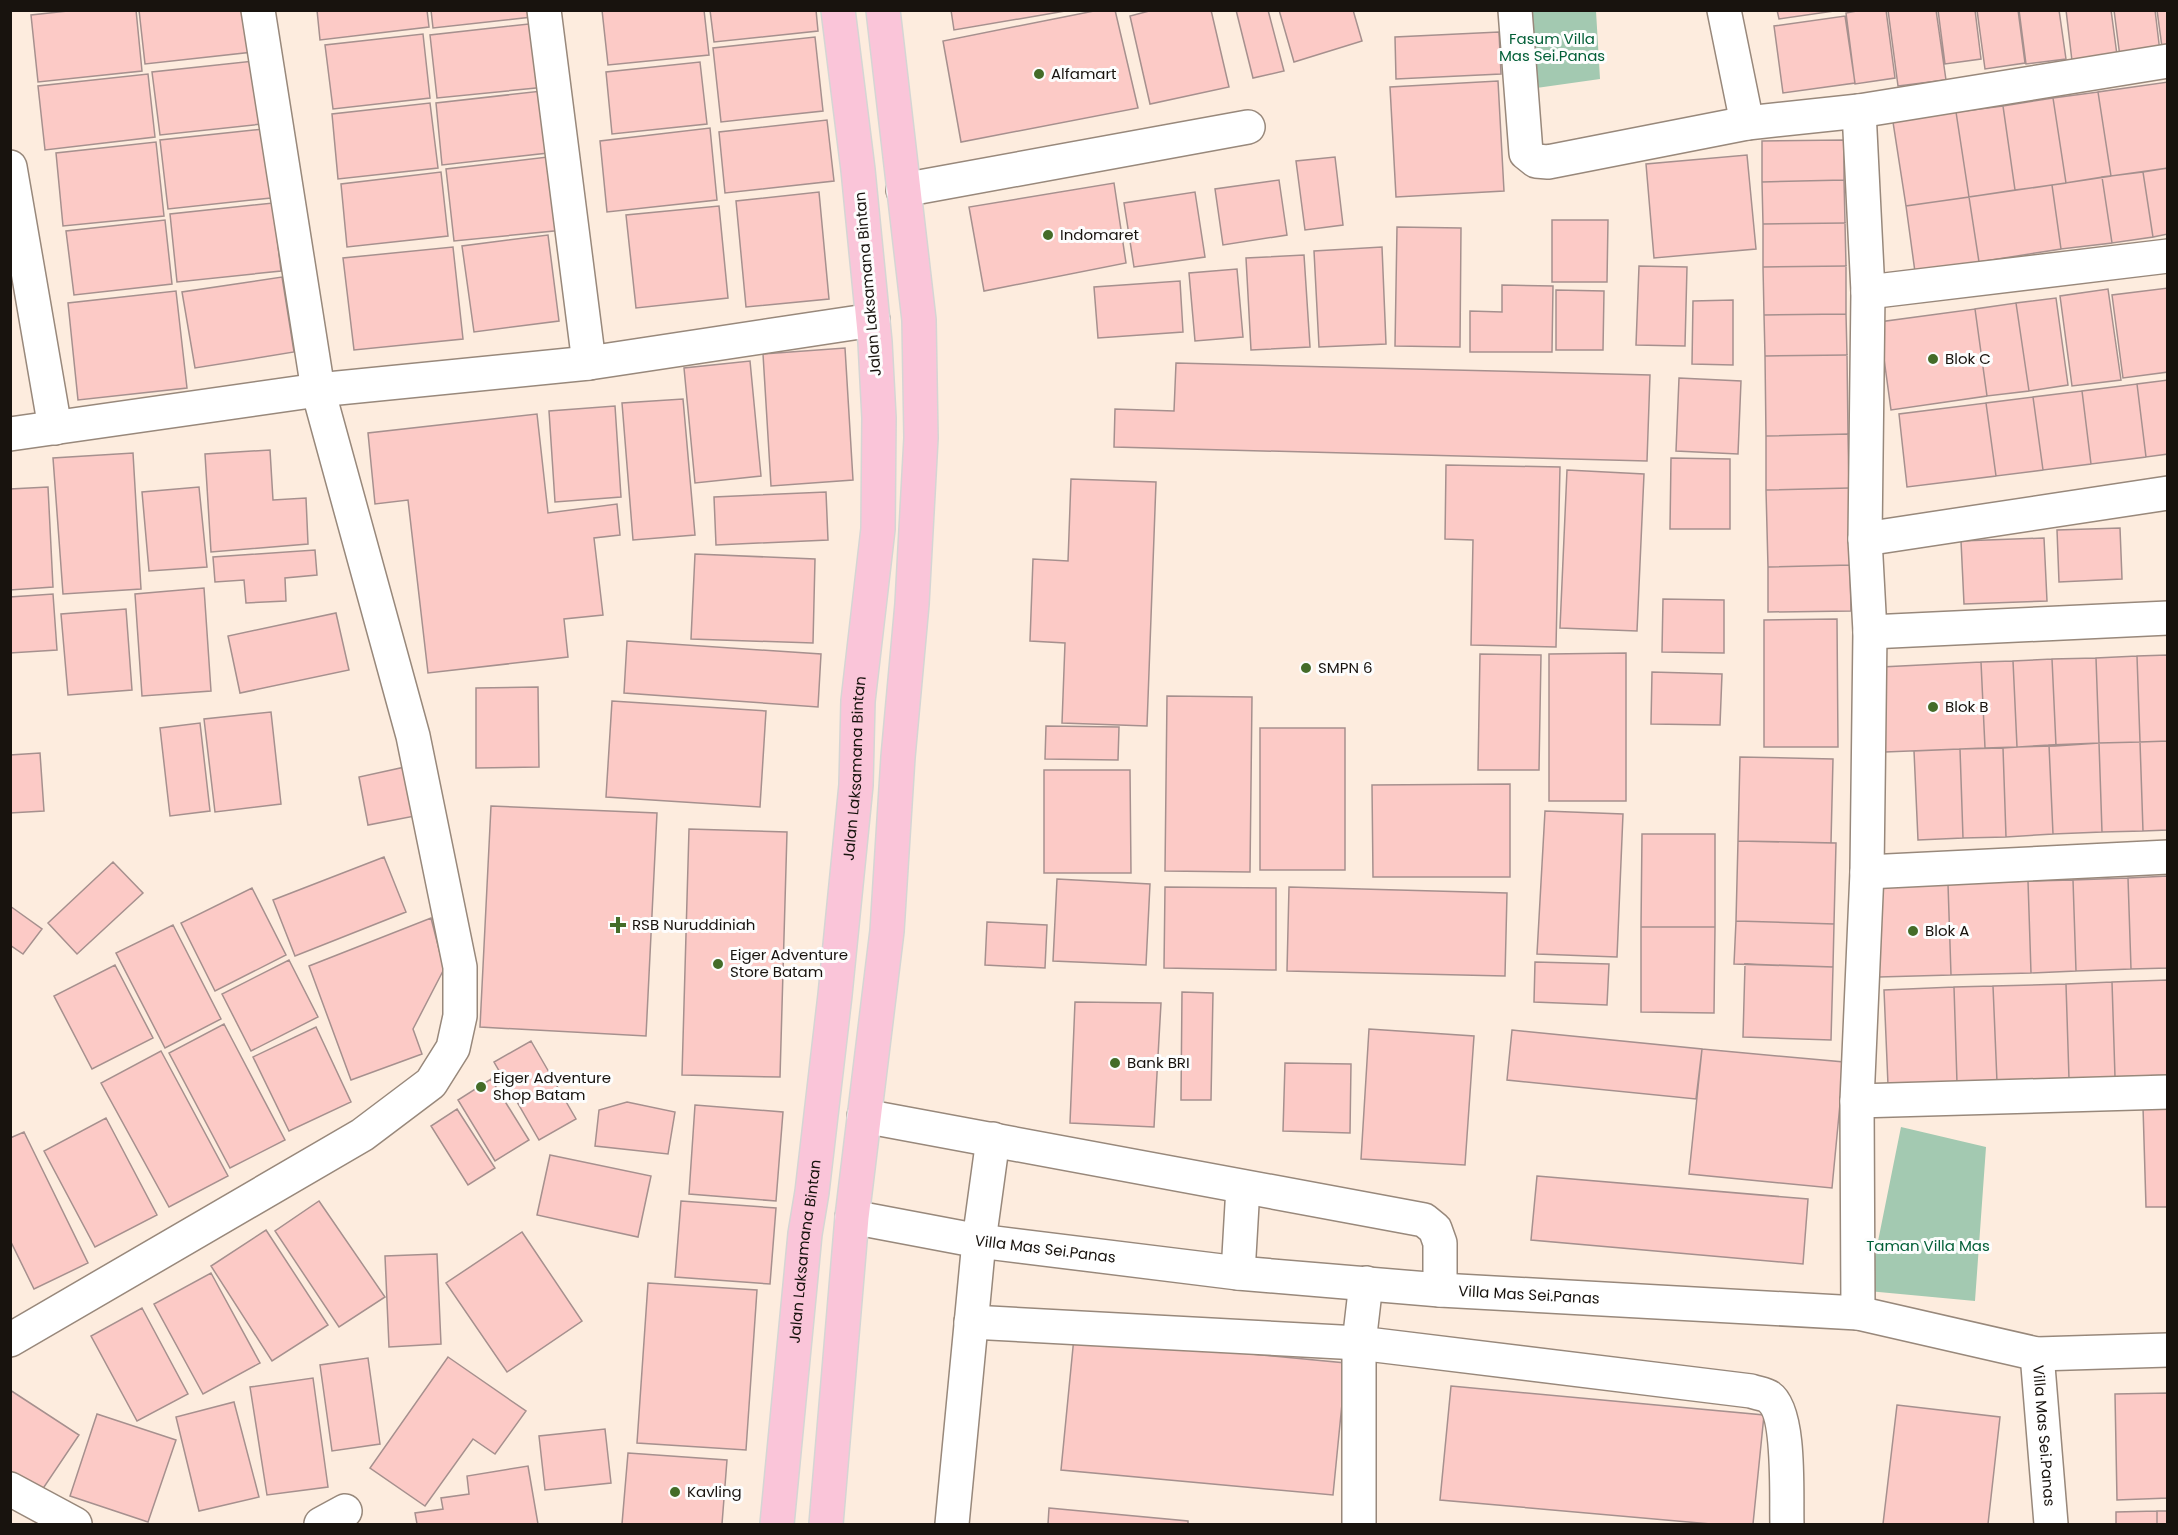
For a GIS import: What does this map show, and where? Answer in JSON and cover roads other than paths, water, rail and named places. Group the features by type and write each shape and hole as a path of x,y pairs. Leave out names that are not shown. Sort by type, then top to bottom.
{"main road":[{"name":"Jalan Laksamana Bintan","path":"777,1524 805,1234 835,995 855,785 858,701 878,529 879,418 873,320 858,170 838,10"},
{"path":"826,1524 852,1218 887,931 898,757 912,604 921,438 919,320 883,10"}],"street":[{"path":"10,1340 362,1135 431,1083 453,1048 460,1016 460,968 413,736 318,390 258,10"},
{"path":"544,10 589,363"},
{"path":"1515,10 1526,153 1536,161 1548,162 1747,123 1859,111 2168,61"},
{"path":"1724,10 1747,123"},
{"path":"1858,1313 1857,1101 1867,872 1870,632 1865,539 1868,292 1859,111"},
{"path":"903,190 1248,127"},
{"path":"10,167 55,428"},
{"path":"1868,292 2168,256"},
{"path":"10,434 318,390 589,363 873,320"},
{"path":"1865,539 2168,493"},
{"path":"1870,632 2168,618"},
{"path":"1867,872 2168,857"},
{"path":"1857,1101 2168,1092"},
{"path":"864,1116 1424,1220 1435,1229 1440,1243 1440,1290"},
{"path":"952,1524 979,1240 993,1139"},
{"path":"1238,1273 1243,1186"},
{"name":"Villa Mas Sei.Panas","path":"852,1218 979,1240 1238,1273 1440,1290 1858,1313 2037,1354 2051,1524"},
{"path":"1359,1524 1359,1343 1366,1283"},
{"path":"971,1322 1359,1343 1751,1391 1769,1396 1779,1410 1785,1432 1787,1524"},
{"path":"2037,1354 2168,1350"},
{"path":"10,1489 75,1524"}],"place":[{"name":"Alfamart","path":"1039,74"},
{"name":"Indomaret","path":"1048,235"},
{"name":"Blok C","path":"1933,359"},
{"name":"SMPN 6","path":"1306,668"},
{"name":"Blok B","path":"1933,707"},
{"name":"RSB Nuruddiniah","path":"618,925"},
{"name":"Blok A","path":"1913,931"},
{"name":"Eiger Adventure Store Batam","path":"718,964"},
{"name":"Bank BRI","path":"1115,1063"},
{"name":"Eiger Adventure Shop Batam","path":"481,1087"},
{"name":"Kavling","path":"675,1492"}],"park label":[{"name":"Fasum Villa Mas Sei.Panas","path":"1552,48"},
{"name":"Taman Villa Mas","path":"1928,1246"}]}
